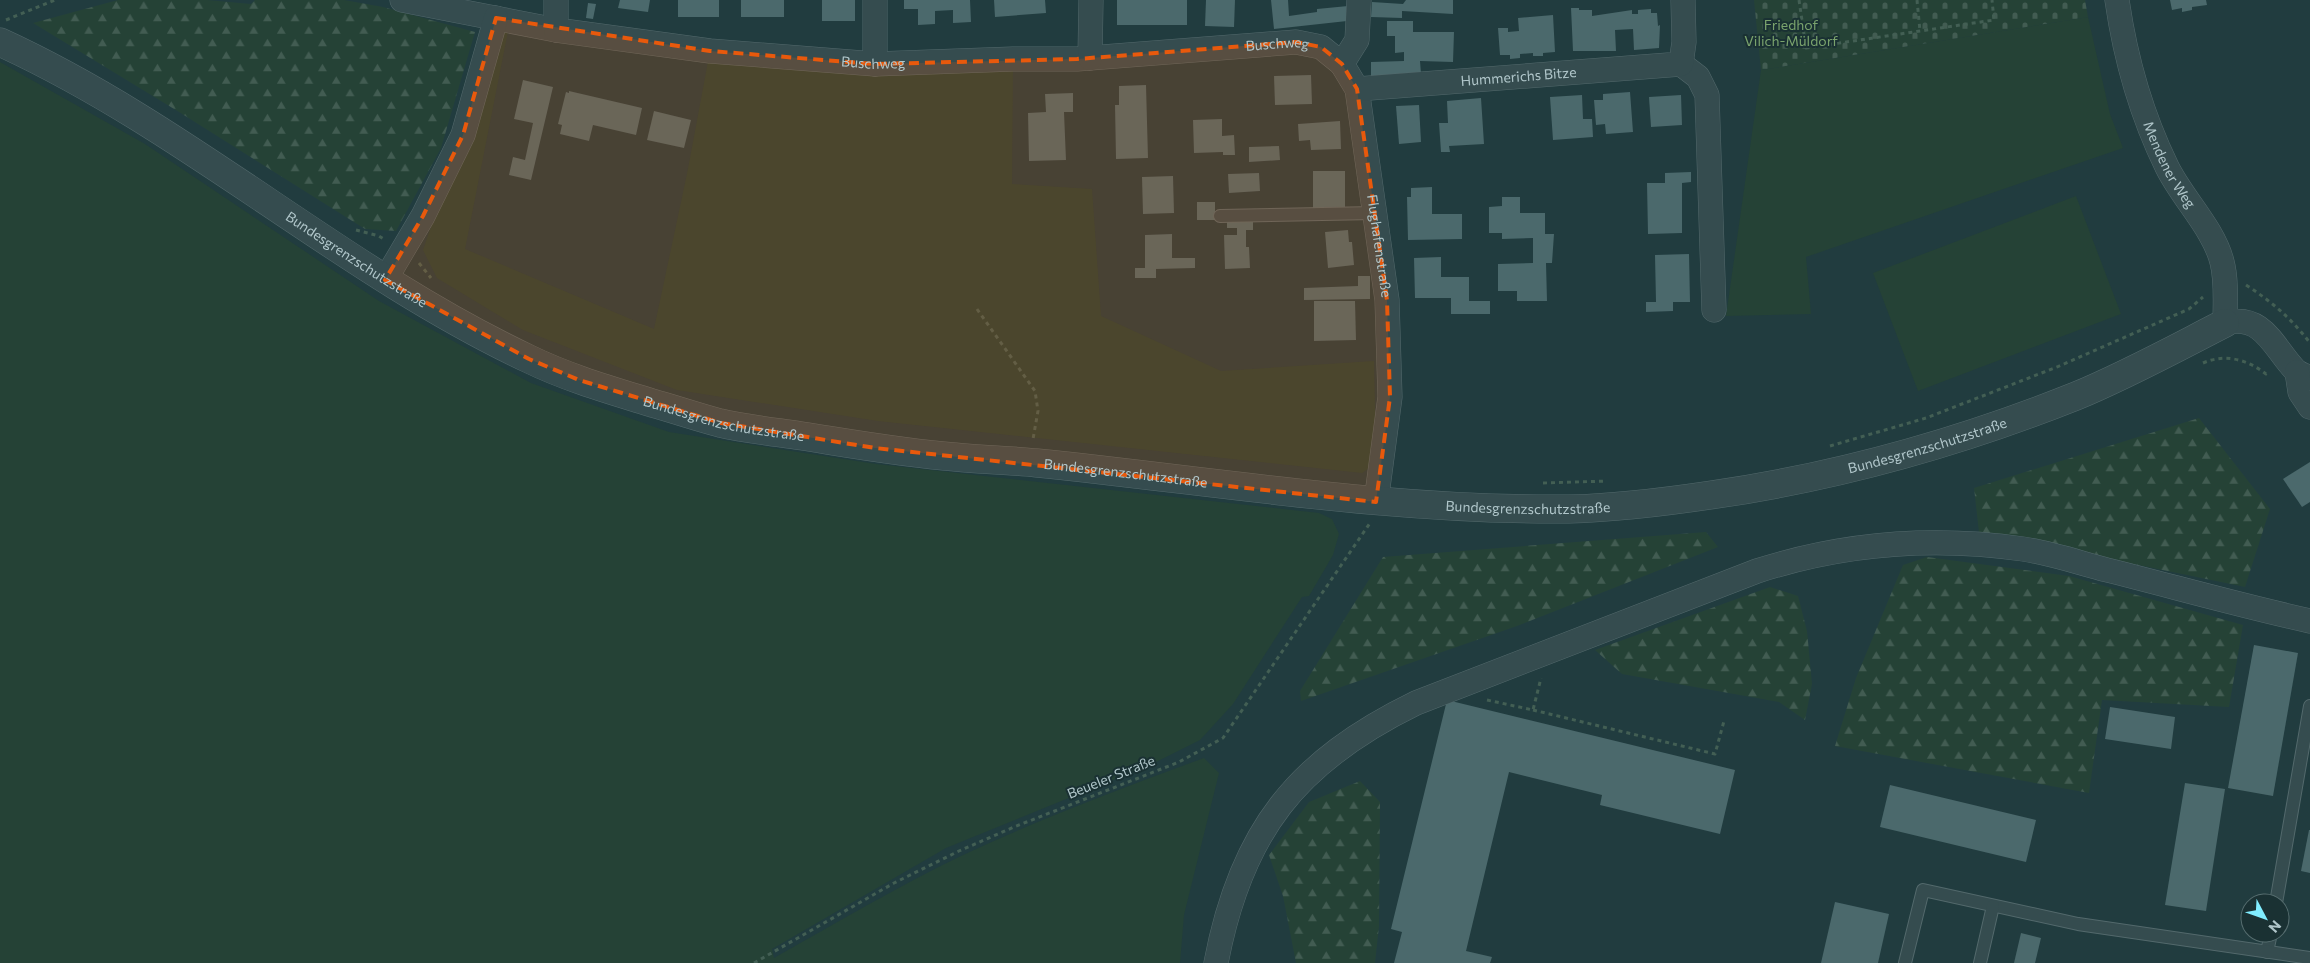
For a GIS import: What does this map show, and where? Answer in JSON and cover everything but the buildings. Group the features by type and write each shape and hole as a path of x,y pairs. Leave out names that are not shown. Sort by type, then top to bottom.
{"street":[{"name":"Buschweg","path":"402,0 556,30 710,52 875,64 1090,58 1296,42 1321,47 1342,64"},
{"path":"556,0 556,30"},
{"path":"875,0 875,64"},
{"path":"1090,58 1091,0"},
{"path":"1342,64 1356,40 1359,0"},
{"path":"1683,0 1684,42 1681,64 1698,77 1707,95 1714,310"},
{"name":"Mendener Weg","path":"2117,0 2121,29 2143,106 2167,168 2216,246 2223,263 2225,323"},
{"path":"385,280 423,216 464,135 496,18"},
{"name":"Bundesgrenzschutzstraße","path":"5,34 159,129 385,280 453,320 529,359 579,380 721,423 875,448 957,458 1030,462 1376,502 1505,509 1576,509 1639,505 1767,487 1846,471 2016,418 2080,394 2132,371 2225,323 2242,321 2256,326 2279,346 2303,375 2300,392 2310,407"},
{"name":"Flughafenstraße","path":"1342,64 1357,89 1387,300 1390,397 1376,502"},
{"name":"Hummerichs Bitze","path":"1357,89 1681,64"},
{"path":"1216,963 1226,920 1236,889 1263,829 1297,785 1321,762 1369,727 1416,703 1461,685 1774,566 1826,552 1904,543 1949,542 2025,549 2310,621"}],"lane":[{"path":"1220,216 1375,213"},
{"path":"2278,893 2310,706"},
{"path":"1905,963 1923,890 2078,924 2310,958"},
{"path":"1980,963 1993,906"},
{"path":"2267,952 2269,943"}],"path":[{"path":"5,34 1,22 55,0"},
{"path":"1799,0 1806,48 1994,20 1992,0"},
{"path":"1917,0 1920,31"},
{"path":"353,229 379,236 422,265 436,283"},
{"path":"1820,449 1926,418 2057,367 2190,309 2206,293 2210,282 2224,279 2244,284 2273,302 2299,329 2310,344"},
{"path":"977,309 1036,390 1038,411 1030,462"},
{"path":"1540,483 1608,481"},
{"name":"Beueler Straße","path":"754,963 894,883 959,851 1014,827 1179,762 1223,738 1375,516 1376,502"},
{"path":"1533,710 1541,678"},
{"path":"1461,685 1476,697 1715,754 1724,721"}],"highlighted area":[{"path":"496,18 710,51 875,64 1077,59 1296,42 1321,47 1342,64 1357,89 1387,300 1390,397 1376,502 875,448 721,423 579,380 529,359 385,280 423,216 463,135"}],"green space":[{"path":"118,0 207,0 251,4 255,0 344,0 383,7 475,32 441,148 396,231 365,229 33,23"},
{"name":"Friedhof Vilich-Müldorf","path":"1754,0 2085,0 2088,17 1761,70"},
{"path":"2088,17 2110,114 2123,148 1806,257 1811,314 1726,316 1761,70"},
{"path":"496,18 510,21 465,249 654,329 687,174 710,51 1013,59 1012,184 1092,189 1101,316 1221,371 1374,361 1376,463 1362,473 878,421 677,390 523,330 437,278 423,250 463,135"},
{"path":"0,62 145,144 379,301 531,383 669,432 876,464 1319,513 1332,519 1339,534 1333,555 1309,596 1302,597 1233,704 1200,740 1152,764 946,848 772,949 774,958 890,893 961,856 1081,804 1204,758 1219,773 1184,915 1180,963 0,963"},
{"path":"2076,196 2121,314 1918,391 1873,273"},
{"path":"2199,418 2270,509 2245,587 1979,532 1974,488"},
{"path":"1706,532 1718,547 1517,626 1301,701 1300,691 1383,557"},
{"path":"1927,557 2069,576 2243,625 2229,707 2102,700 2089,793 1835,746 1856,678 1903,565"},
{"path":"1770,587 1798,596 1807,631 1812,684 1805,720 1779,702 1622,674 1595,650"},
{"path":"1360,781 1380,802 1379,926 1375,963 1296,963 1283,896 1269,855 1309,802"}]}
